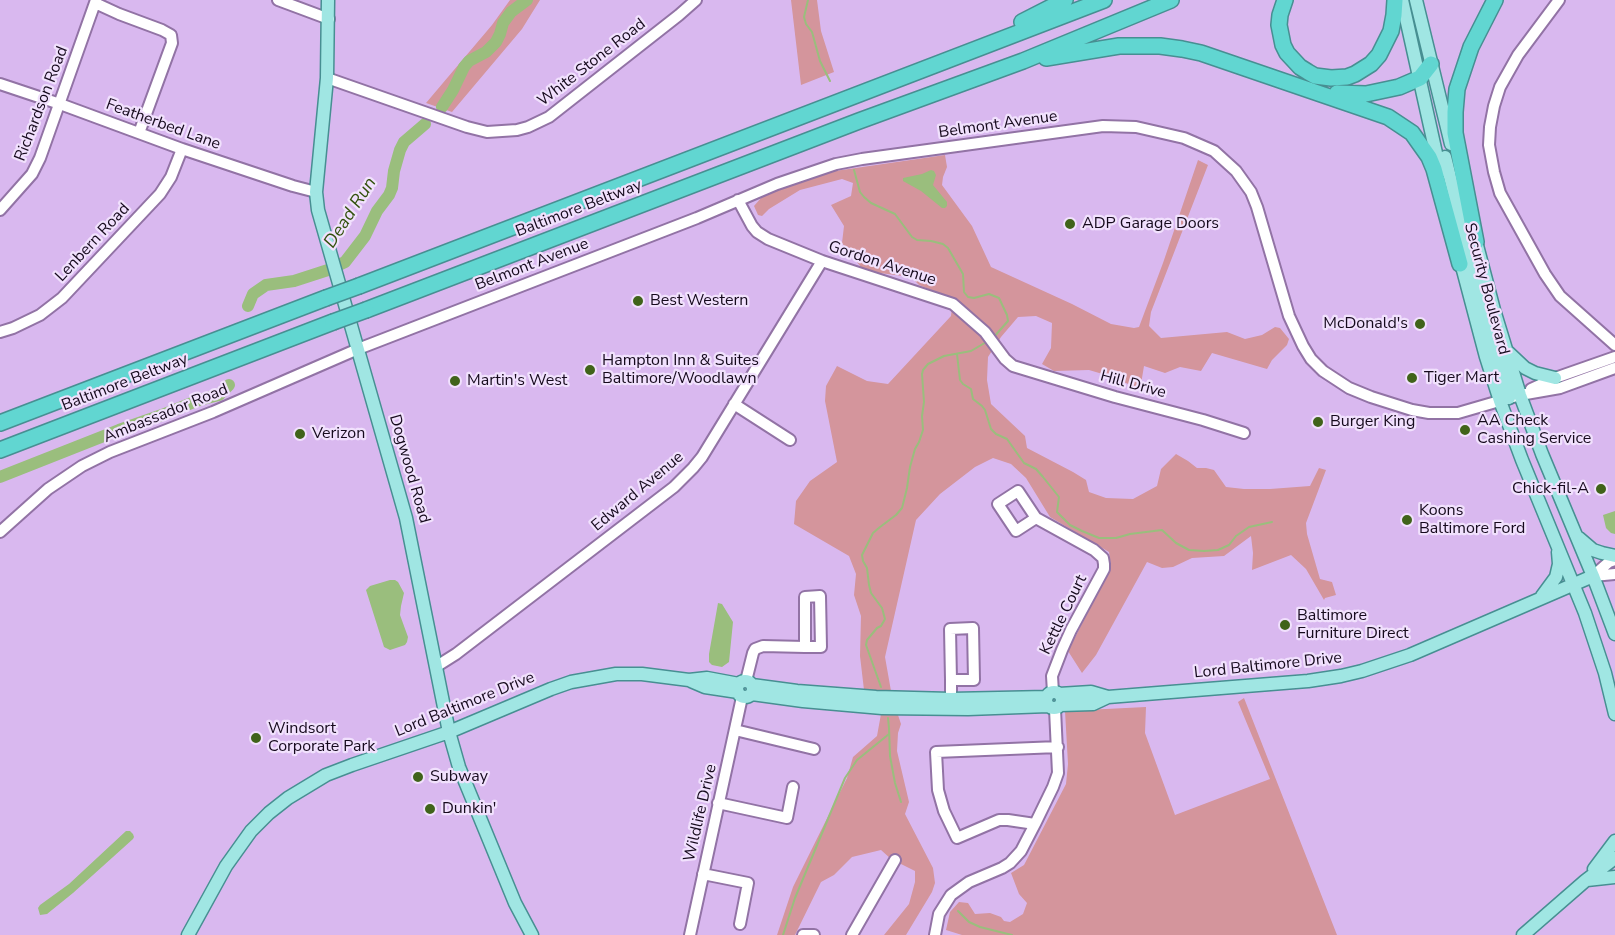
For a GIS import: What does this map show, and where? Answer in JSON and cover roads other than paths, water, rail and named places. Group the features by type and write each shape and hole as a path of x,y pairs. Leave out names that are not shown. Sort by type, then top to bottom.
{"highway":[{"path":"947,59 1065,0"},
{"name":"Baltimore Beltway","path":"0,423 1104,0"},
{"name":"Baltimore Beltway","path":"0,450 859,121 1023,61 1171,0"},
{"path":"1285,0 1279,26 1287,53 1308,72 1323,77 1338,78 1363,70 1379,55 1391,30 1395,0"},
{"path":"1476,242 1455,133 1455,112 1457,89 1471,47 1495,0"},
{"path":"1023,61 1103,48 1137,45 1160,46 1201,53 1388,117 1412,134 1429,157 1460,264"},
{"path":"1310,90 1366,94 1399,87 1420,78 1431,64"}],"main road":[{"name":"Dogwood Road","path":"328,0 327,78 316,192 318,210 406,518 449,732 459,767 516,903 532,935"},
{"name":"Security Boulevard","path":"1402,0 1460,264 1486,357 1542,454 1615,634"},
{"name":"Security Boulevard","path":"1416,0 1476,242 1506,350 1510,398 1522,460 1558,544 1596,644 1615,714"},
{"path":"1420,78 1426,82 1484,313 1510,398"},
{"path":"1506,350 1525,368 1534,373 1555,378"},
{"path":"1574,533 1593,550 1615,558"},
{"path":"1540,598 1556,577 1558,544"},
{"name":"Lord Baltimore Drive","path":"188,935 237,849 269,813 288,798 326,775 449,732 551,689 582,679 616,674 642,674 689,680 705,687 843,695 1094,704 1108,697 1308,681 1341,676 1384,665 1593,576"},
{"name":"Lord Baltimore Drive","path":"745,689 803,701 882,708 968,709 1054,701"},
{"path":"1586,881 1615,841"},
{"path":"1523,935 1615,858"},
{"path":"1586,881 1615,876"}],"street":[{"path":"278,0 329,19"},
{"name":"White Stone Road","path":"327,78 467,127 487,132 517,130 549,117 696,0"},
{"path":"1558,0 1518,55 1500,87 1493,112 1489,145 1500,193 1545,274 1560,296 1615,345"},
{"path":"96,1 171,36 172,40 139,133"},
{"name":"Richardson Road","path":"0,210 37,166 96,1"},
{"name":"Featherbed Lane","path":"0,84 182,149 316,192"},
{"name":"Belmont Avenue","path":"358,348 697,218 812,171 862,159 1122,125 1184,138 1214,152 1243,179 1257,207 1293,324 1303,346 1311,359 1323,371 1349,388 1420,411 1458,413 1510,398 1560,388 1615,368"},
{"name":"Lenbern Road","path":"0,332 40,315 62,298 160,194 171,177 182,149"},
{"name":"Gordon Avenue","path":"738,200 752,226 768,239 822,261 953,304 973,321 1013,366"},
{"name":"Edward Avenue","path":"437,666 456,654 684,478 702,457 822,261"},
{"name":"Ambassador Road","path":"0,532 48,489 97,458 213,412 358,348"},
{"name":"Belmont Avenue","path":"1510,398 1555,378 1615,357"},
{"name":"Hill Drive","path":"1013,366 1115,397 1203,420 1244,434"},
{"path":"734,404 790,440"},
{"name":"Kettle Court","path":"1036,518 1094,550 1103,558 1104,564 1104,569 1062,650 1053,676 1054,701"},
{"name":"Lord Baltimore Drive","path":"1593,576 1615,558"},
{"name":"Lord Baltimore Drive","path":"1593,576 1615,574"},
{"path":"805,597 820,597 821,647 805,647 805,597"},
{"path":"951,680 974,680 973,628 950,629 951,699"},
{"name":"Wildlife Drive","path":"690,935 753,653 755,649 763,646 805,647"},
{"path":"935,935 939,914 951,895 969,882 1010,863 1021,851 1035,824 1058,773 1054,701"},
{"path":"735,730 814,748"},
{"path":"1035,824 999,820 957,838 944,812 938,790 936,752 1058,747"},
{"path":"718,803 787,818 793,787"},
{"path":"852,935 895,861"},
{"path":"703,874 748,883 740,924"},
{"path":"803,935 814,935"}],"waterway":[{"name":"Dead Run","path":"442,107 464,67 496,42 503,23 511,12 527,0"},
{"path":"808,0 804,17 830,81"},
{"name":"Dead Run","path":"248,306 253,294 266,285 294,281 345,262 365,236 377,211 389,195 404,142 425,124"},
{"path":"854,170 860,192 871,203 895,214 912,237 917,240 943,244 948,248 963,274 964,292 968,297 974,298 989,294 999,298 1008,321 993,338"},
{"path":"881,687 866,645 867,640 885,619 882,608 871,593 867,568 862,555 873,533 902,508 910,467 923,430 923,370 928,364 944,356 971,351 988,341"},
{"path":"957,354 960,380 971,389 973,399 985,410 991,429 1007,439 1024,463 1036,469 1043,477 1059,497 1057,512 1070,525 1099,538 1116,538 1162,530 1176,543 1189,550 1204,551 1218,550 1229,545 1236,536 1249,527 1272,522"},
{"name":"Dead Run","path":"0,477 199,400 219,395 229,385"},
{"path":"888,718 890,756 901,802"},
{"path":"783,935 795,898 845,778 857,760 889,734"},
{"path":"958,911 969,922 980,927 1012,935"}],"place":[{"name":"ADP Garage Doors","path":"1070,224"},
{"name":"Best Western","path":"638,301"},
{"name":"McDonald's","path":"1420,324"},
{"name":"Hampton Inn & Suites Baltimore/Woodlawn","path":"590,370"},
{"name":"Tiger Mart","path":"1412,378"},
{"name":"Martin's West","path":"455,381"},
{"name":"Burger King","path":"1318,422"},
{"name":"AA Check Cashing Service","path":"1465,430"},
{"name":"Verizon","path":"300,434"},
{"name":"Chick-fil-A","path":"1601,489"},
{"name":"Koons Baltimore Ford","path":"1407,520"},
{"name":"Baltimore Furniture Direct","path":"1285,625"},
{"name":"Windsort Corporate Park","path":"256,738"},
{"name":"Subway","path":"418,777"},
{"name":"Dunkin'","path":"430,809"}]}
